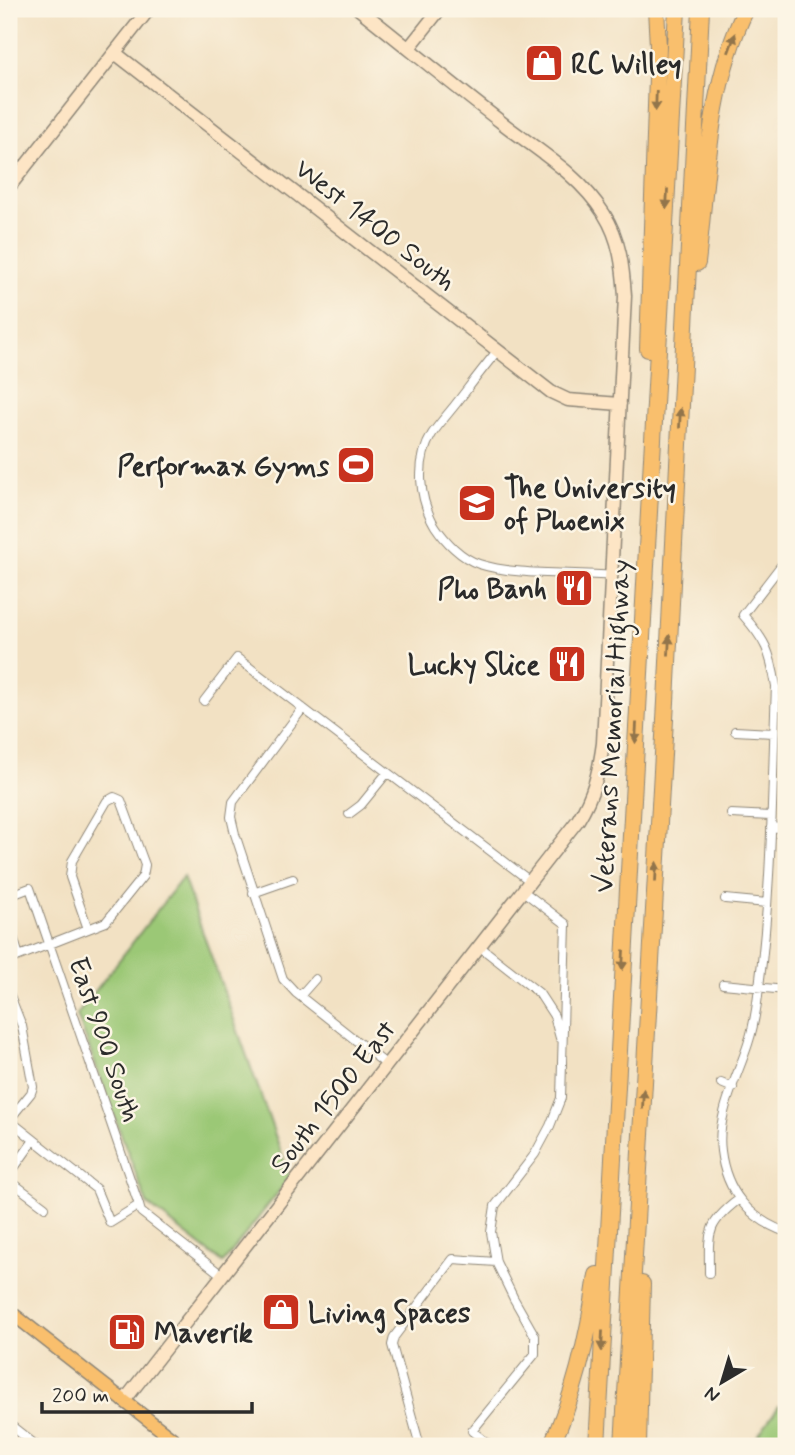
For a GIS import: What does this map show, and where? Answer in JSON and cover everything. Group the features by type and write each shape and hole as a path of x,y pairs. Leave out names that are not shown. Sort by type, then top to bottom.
{"highway":[{"path":"650,518 643,493 658,47 656,9"},
{"name":"Veterans Memorial Highway","path":"597,1446 677,9"},
{"name":"Veterans Memorial Highway","path":"622,1446 666,716 701,9"},
{"path":"683,352 691,309 716,105 727,57 746,9"},
{"path":"551,1446 569,1404 584,1348 597,1278 614,1126"},
{"path":"638,1446 645,1209 639,1168"}],"main road":[{"path":"9,1311 182,1446"}],"street":[{"path":"9,187 149,9"},
{"name":"South 1500 East","path":"124,1401 578,820 592,798 599,774 603,743 625,296 623,262 617,241 606,216 573,176 359,9"},
{"path":"409,48 440,9"},
{"name":"West 1400 South","path":"115,53 551,392 568,400 620,404"},
{"path":"498,350 431,435 424,452 420,472 423,495 430,516 441,536 458,552 477,564 518,570 612,576"},
{"path":"786,559 743,615 761,636 771,654 776,686 771,827 760,988 749,1041 722,1120 720,1147 729,1184 738,1200 770,1227 786,1232"},
{"path":"204,701 237,657 387,773 424,798 526,886 566,925 561,1098 550,1126 528,1164 495,1206 491,1232 496,1262 536,1336 535,1354 472,1431 491,1446"},
{"path":"303,708 240,790 233,802 231,817 253,893 283,979 300,996 387,1065"},
{"path":"735,731 774,733"},
{"path":"349,814 361,805 387,773"},
{"path":"9,960 106,922 143,876 145,864 121,800 114,797 107,801 72,861 70,877 88,929"},
{"path":"731,814 771,816"},
{"path":"771,827 786,828"},
{"path":"253,893 293,879"},
{"name":"East 900 South","path":"9,896 30,888 139,1205"},
{"path":"725,899 767,903"},
{"path":"9,924 19,956"},
{"path":"480,946 539,993 554,1016 563,1048"},
{"path":"300,996 315,979"},
{"path":"723,984 786,990"},
{"path":"9,993 22,1026 33,1087 9,1120 96,1189 110,1223 139,1205 141,1212 223,1276"},
{"path":"721,1083 733,1088"},
{"path":"9,1175 34,1140"},
{"path":"9,1180 45,1207"},
{"path":"709,1273 711,1228 720,1214 738,1200"},
{"path":"420,1446 392,1345 394,1337 453,1259 496,1262"},
{"path":"9,1439 12,1427 37,1446"}],"green space":[{"path":"183,877 290,1177 223,1263 147,1204 77,1015"},
{"path":"779,1406 786,1407 786,1446 759,1446 757,1437"}],"place":[{"name":"RC Willey","path":"544,63"},
{"name":"Performax Gyms","path":"356,465"},
{"name":"The University of Phoenix","path":"477,503"},
{"name":"Pho Banh","path":"574,588"},
{"name":"Lucky Slice","path":"567,664"},
{"name":"Living Spaces","path":"281,1312"},
{"name":"Maverik","path":"127,1332"}]}
